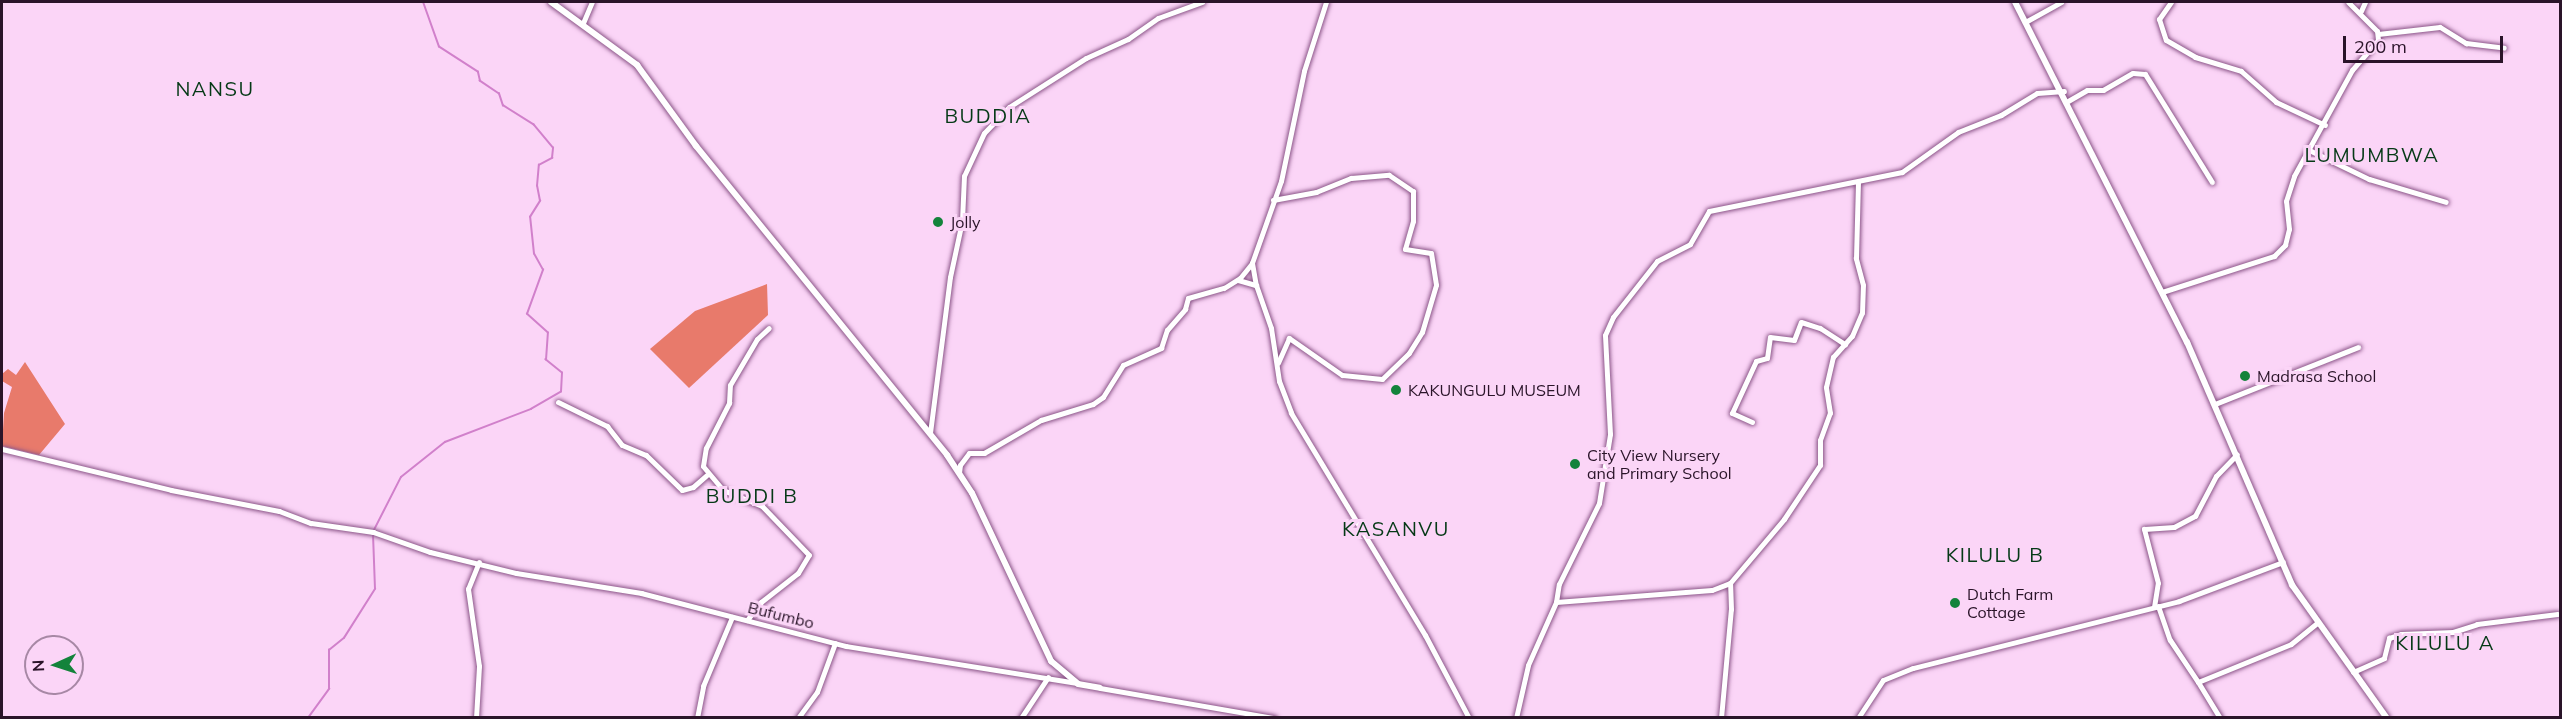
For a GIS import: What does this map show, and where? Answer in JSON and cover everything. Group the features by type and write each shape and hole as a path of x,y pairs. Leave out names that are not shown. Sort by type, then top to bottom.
{"street":[{"path":"550,2 583,23 637,65 696,146 930,433 972,493 1046,655 1078,684 1274,717"},
{"path":"583,23 592,2"},
{"path":"930,433 949,284 962,221 964,177 984,133 1010,107 1086,58 1128,39 1158,18 1202,2"},
{"path":"959,474 960,465 969,453 984,453 1041,420 1093,404 1102,397 1123,365 1161,348 1167,330 1185,309 1188,298 1238,280 1252,263 1285,167 1304,71 1326,2"},
{"path":"2015,2 2064,91 2162,292 2215,404 2292,585 2387,717"},
{"path":"2027,21 2061,2"},
{"path":"2170,2 2158,19 2166,40 2195,57 2241,71 2276,102 2325,125"},
{"path":"2162,292 2281,251 2288,239 2286,201 2294,176 2325,125 2352,70 2376,44 2378,34 2361,12 2348,2"},
{"path":"2361,12 2365,2"},
{"path":"2378,34 2431,26 2466,43 2504,48"},
{"path":"2068,100 2087,90 2103,90 2133,73 2145,74 2212,182"},
{"path":"1516,717 1528,665 1556,602 1564,571 1599,503 1609,460 1605,335 1612,317 1657,261 1690,244 1709,211 1902,172 1947,137 2001,116 2037,93 2064,91"},
{"path":"2309,150 2369,179 2446,202"},
{"path":"1273,200 1316,192 1351,178 1389,175 1413,191 1413,221 1405,249 1431,253 1436,285 1422,332 1409,353 1382,379 1342,375 1289,338 1278,365"},
{"path":"1556,602 1687,594 1730,583 1784,519 1820,465 1820,440 1830,413 1826,387 1833,357 1845,344 1862,313 1863,285 1856,258 1858,182"},
{"path":"1252,263 1256,285 1271,328 1283,394 1291,413 1425,635 1469,717"},
{"path":"1238,280 1256,285"},
{"path":"1752,422 1732,413 1756,361 1767,358 1770,338 1776,335 1794,340 1801,322 1829,332 1845,344"},
{"path":"747,620 761,602 798,573 809,555 762,506 723,490 707,475 703,463 706,448 729,403 730,385 757,339 769,328"},
{"path":"2215,404 2358,347"},
{"path":"558,402 607,426 622,445 646,455 682,490 693,487 707,475"},
{"name":"Bufumbo","path":"2,449 171,490 279,511 311,523 373,532 429,552 479,562 516,573 641,593 835,643 990,671 1048,677 1078,684"},
{"path":"2220,717 2170,640 2156,606 2158,584 2144,529 2174,526 2195,516 2216,476 2237,454"},
{"path":"476,717 479,666 468,590 479,562"},
{"path":"1858,717 1883,680 1913,668 2156,606 2283,562"},
{"path":"1721,717 1731,609 1730,583"},
{"path":"2353,672 2384,658 2389,638 2401,634 2453,632 2477,624 2557,614"},
{"path":"697,717 703,686 732,617"},
{"path":"2198,682 2291,644 2318,623"},
{"path":"798,717 817,692 835,643"},
{"path":"1021,717 1048,677"}],"shaded area":[{"path":"767,284 768,315 689,388 650,349 695,311"},
{"path":"25,362 65,424 39,455 2,446 4,413 12,387 2,381 2,374 8,369 16,375"}],"waterway":[{"path":"374,530 401,477 445,442 531,409 561,392 562,373 546,360 548,333 527,314 543,270 534,254 530,217 540,201 537,186 539,165 552,158 553,148 534,125 503,106 499,94 480,81 478,72 439,47 423,2"},
{"path":"308,718 329,689 329,650 344,638 375,589 373,535"}],"place":[{"name":"Jolly","path":"938,222"},
{"name":"Madrasa School","path":"2245,376"},
{"name":"KAKUNGULU MUSEUM","path":"1396,390"},
{"name":"City View Nursery and Primary School","path":"1575,464"},
{"name":"Dutch Farm Cottage","path":"1955,603"}],"district":[{"name":"NANSU","path":"215,88"},
{"name":"BUDDIA","path":"988,115"},
{"name":"LUMUMBWA","path":"2372,154"},
{"name":"BUDDI B","path":"752,495"},
{"name":"KASANVU","path":"1396,528"},
{"name":"KILULU B","path":"1995,554"},
{"name":"KILULU A","path":"2445,642"}]}
